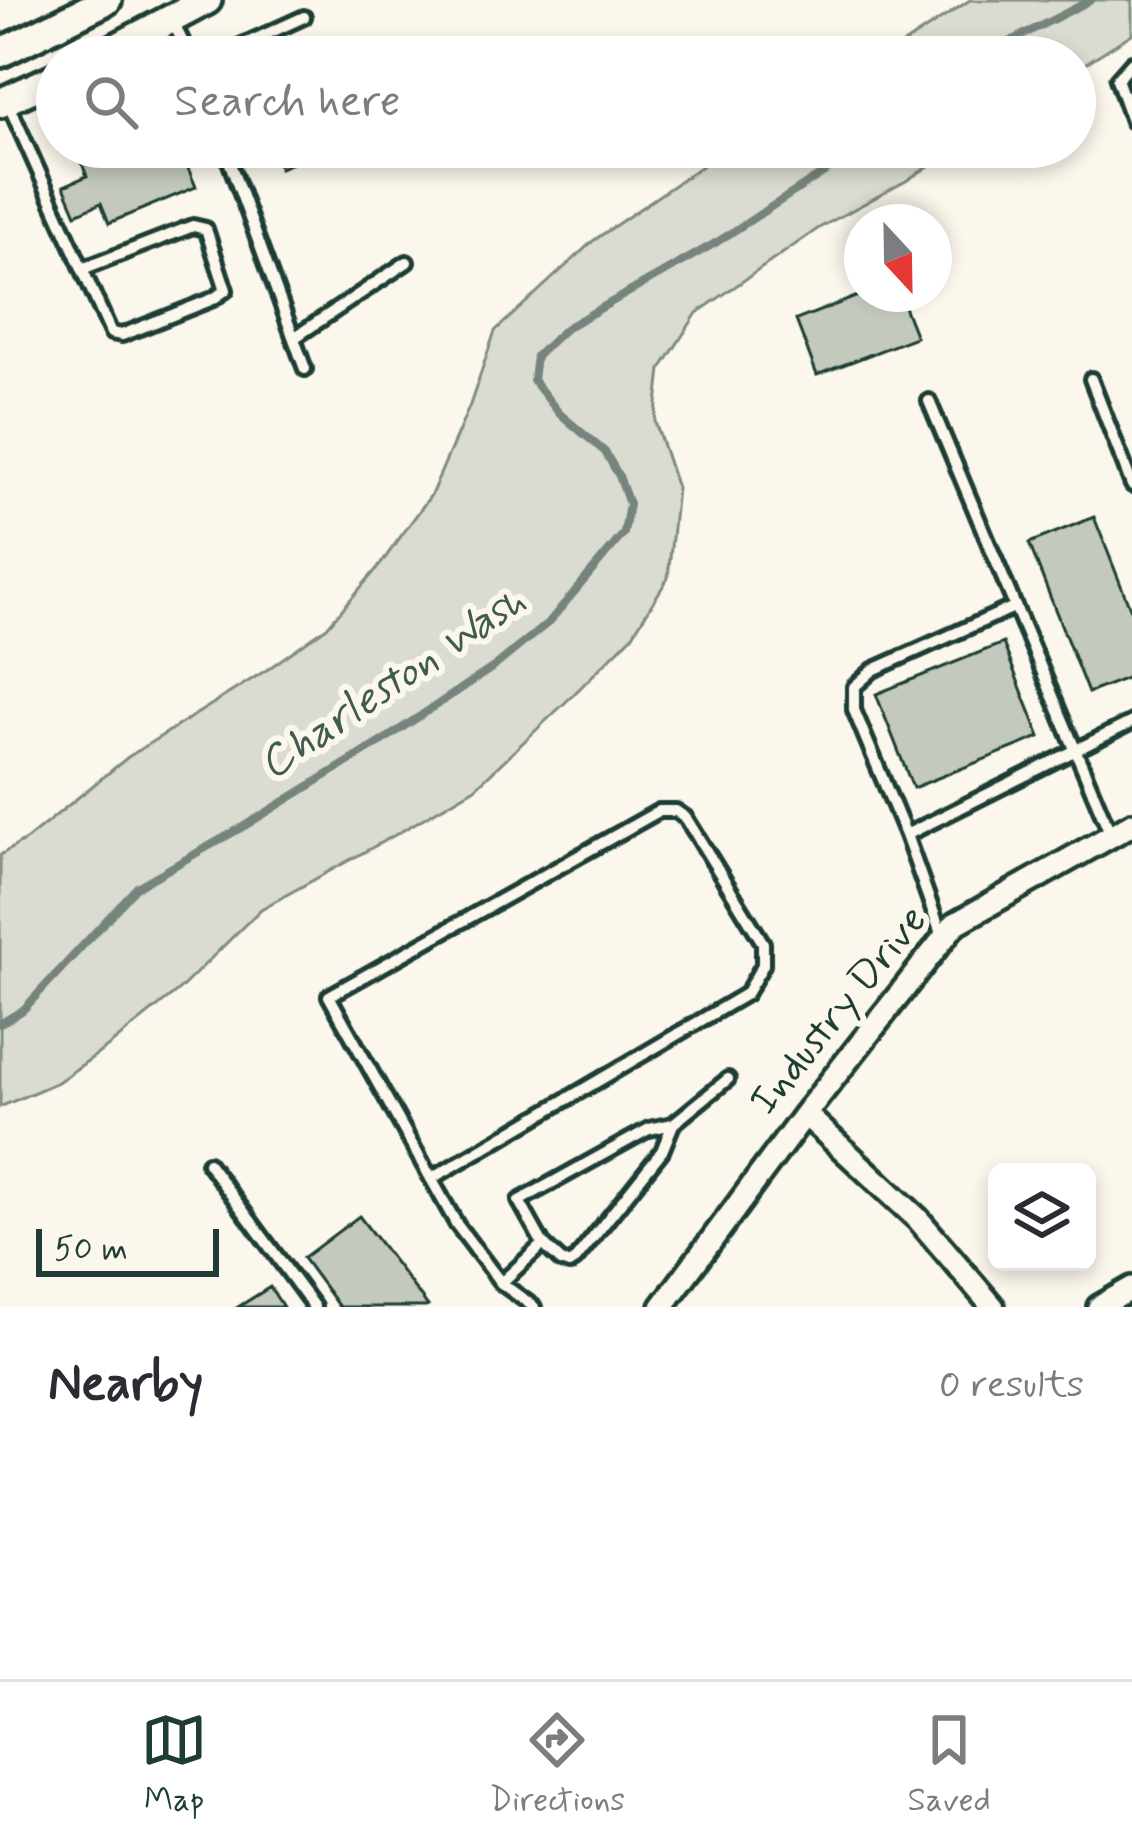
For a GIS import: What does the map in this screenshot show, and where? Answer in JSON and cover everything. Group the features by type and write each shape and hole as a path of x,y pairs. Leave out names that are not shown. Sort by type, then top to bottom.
{"street":[{"path":"0,53 107,0"},
{"path":"139,36 207,0"},
{"path":"4,101 36,87"},
{"name":"Industry Drive","path":"662,1307 805,1114 955,924 1132,824"},
{"path":"805,1114 918,1219 993,1307"},
{"path":"1099,1307 1132,1288"}],"lane":[{"path":"262,36 304,17"},
{"path":"172,19 180,36"},
{"path":"1132,62 1117,79 1132,121"},
{"path":"4,101 111,333 122,334 226,290 206,229 193,226 82,268"},
{"path":"232,168 305,369"},
{"path":"294,338 407,262"},
{"path":"1090,379 1132,485"},
{"path":"929,401 1111,836"},
{"path":"944,939 854,710 854,688 873,670 1014,607"},
{"path":"906,835 1132,722"},
{"path":"431,1179 746,994 763,965 763,943 686,818 676,811 659,812 329,997 431,1179 457,1225 501,1283 534,1307"},
{"path":"673,1124 662,1150 576,1259 569,1264 561,1261 543,1244 519,1201 649,1129 673,1124 728,1079"},
{"path":"208,1163 314,1307"},
{"path":"501,1283 543,1244"}],"shaded area":[{"path":"970,0 1132,0 1132,34 1096,57 1096,36 916,36"},
{"path":"699,168 926,168 863,204 844,204 844,214 697,313 661,369 655,422 677,488 668,578 632,636 475,788 261,909 179,990 110,1045 58,1082 0,1107 0,855 27,839 128,757 327,627 431,495 470,405 495,331 593,241"}],"building":[{"path":"84,168 188,168 196,187 109,223 101,203 76,214 64,186 87,176"},
{"path":"844,301 844,312 906,312 916,337 817,375 796,320"},
{"path":"1094,517 1132,613 1132,676 1088,693 1029,543"},
{"path":"1003,643 1040,737 913,788 876,694"},
{"path":"359,1216 428,1306 339,1307 303,1258"},
{"path":"270,1287 283,1307 238,1307"}],"waterway":[{"name":"Charleston Wash","path":"1021,36 1091,0"},
{"name":"Charleston Wash","path":"0,1024 23,1010 137,887 387,738 495,666 549,622 624,533 629,504 605,452 559,413 533,380 536,356 566,328 717,242 831,168"}]}
